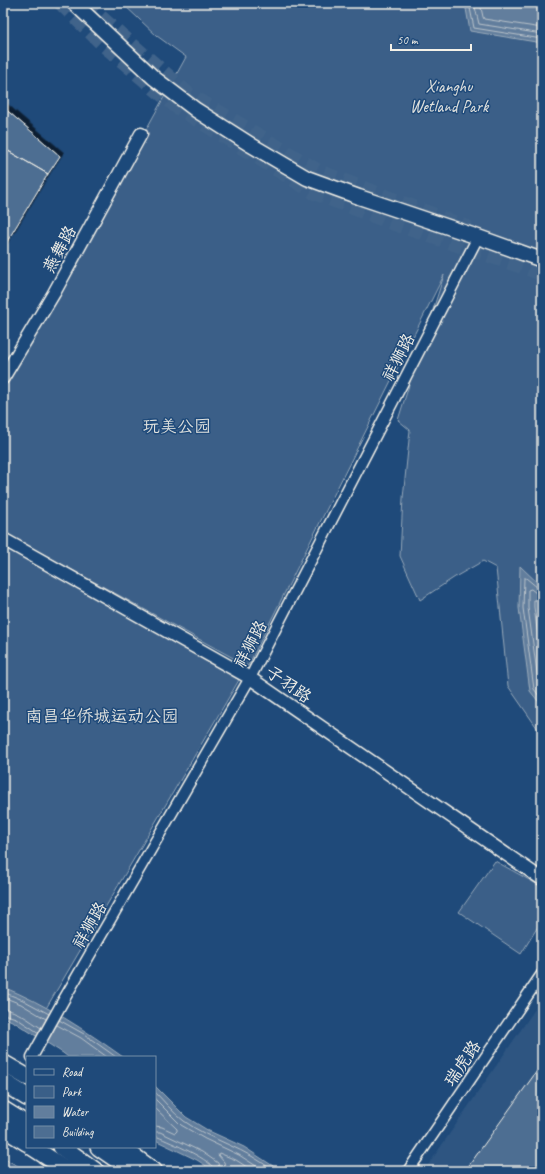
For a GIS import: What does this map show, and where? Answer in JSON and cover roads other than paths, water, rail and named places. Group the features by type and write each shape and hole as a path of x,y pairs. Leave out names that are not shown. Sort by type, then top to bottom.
{"highway":[{"path":"3,1082 26,1096"},
{"path":"3,1110 26,1124"},
{"path":"63,1148 95,1171"},
{"path":"100,1148 134,1171"}],"main road":[{"path":"74,3 154,78 190,106 251,145 307,178 542,260"},
{"path":"3,1063 26,1073"},
{"path":"3,1128 26,1143"},
{"path":"34,1148 69,1171"},
{"path":"122,1148 154,1171"}],"street":[{"name":"燕舞路","path":"3,378 54,293 141,134"},
{"name":"祥狮路","path":"34,1053 250,678 478,237"},
{"name":"子羽路","path":"3,539 250,678 542,879"},
{"name":"瑞虎路","path":"408,1171 542,974"}],"water":[{"path":"465,3 542,3 542,43 470,31"},
{"path":"520,566 542,587 542,706 530,691 519,608"},
{"path":"3,987 35,1001 65,1018 122,1056 67,1056 14,1022 3,1017"},
{"path":"156,1087 186,1117 209,1131 244,1147 273,1166 278,1171 214,1171 197,1160 156,1140"}],"tunnel":[{"path":"60,3 103,45 176,107 314,193 388,222 542,274"},
{"path":"85,3 188,93 319,171 470,228"}],"park label":[{"name":"Xianghu Wetland Park","path":"449,96"},
{"name":"玩美公园","path":"177,426"},
{"name":"南昌华侨城运动公园","path":"102,716"}]}
